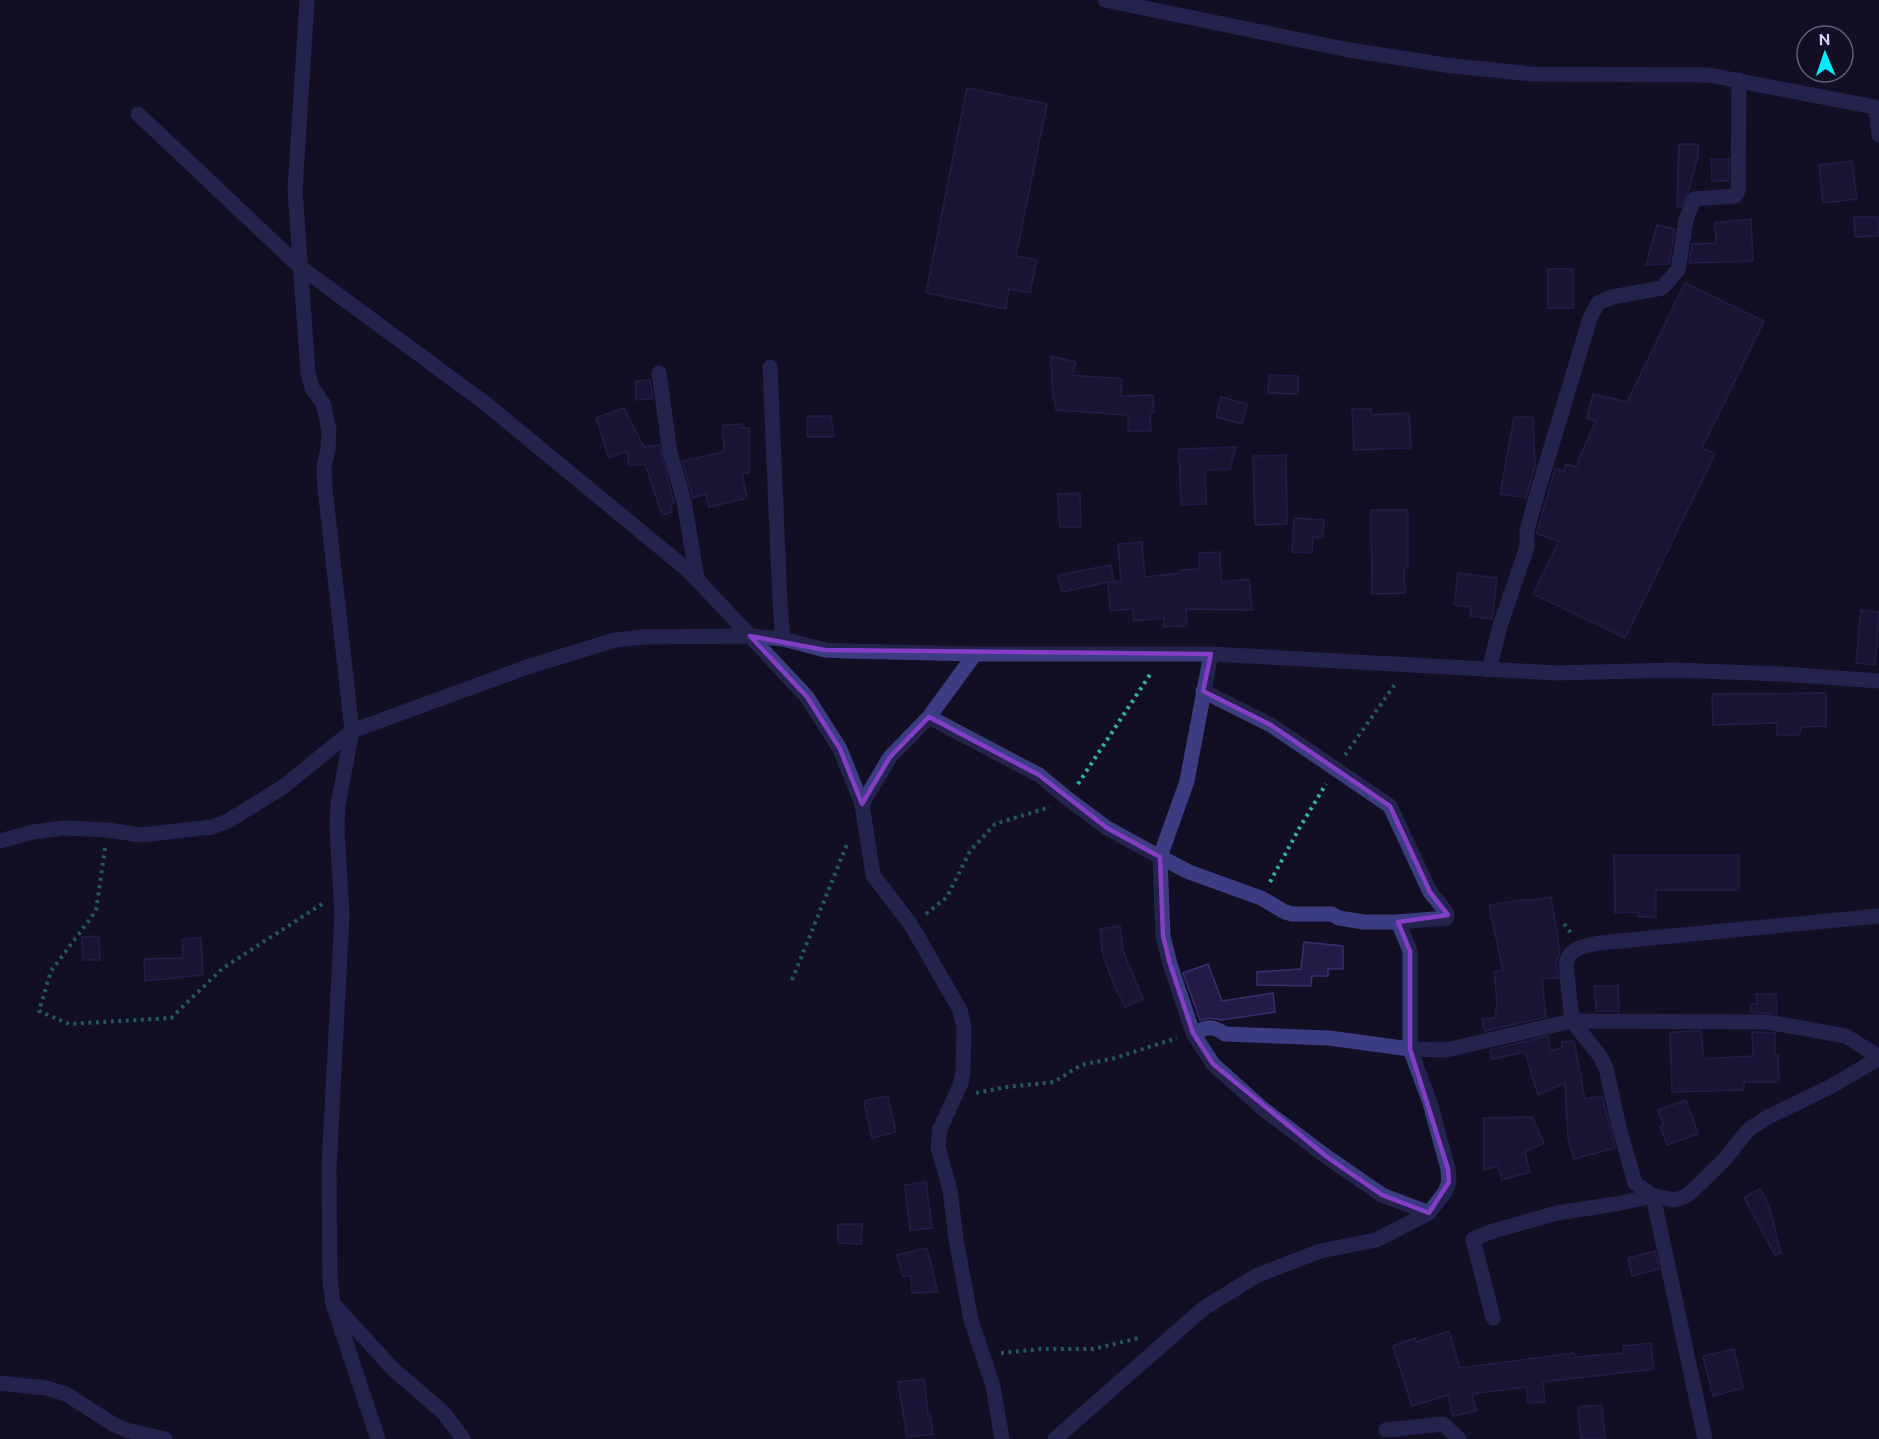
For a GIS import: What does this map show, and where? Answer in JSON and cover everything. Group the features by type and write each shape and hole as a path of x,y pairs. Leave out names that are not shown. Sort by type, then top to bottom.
{"street":[{"path":"307,0 295,190 299,266 308,373 312,388 322,403 329,430 324,467 325,488 352,731 338,805 337,829 342,915 329,1168 330,1280 333,1304 378,1439"},
{"path":"1105,0 1344,49 1445,64 1532,74 1709,75 1739,80 1878,108 1879,135"},
{"path":"1489,670 1500,626 1527,547 1527,531 1534,504 1590,318 1598,303 1612,297 1662,288 1678,270 1686,220 1694,199 1736,196 1738,191 1739,80"},
{"path":"138,114 299,266 485,403 698,579 807,697 840,749 862,804 873,875 911,925 960,1010 964,1027 963,1071 961,1083 940,1129 938,1148 950,1190 959,1260 971,1320 993,1386 1002,1439"},
{"path":"770,367 783,639"},
{"path":"659,373 670,453 684,501 698,579"},
{"path":"0,841 33,832 64,828 108,830 141,835 212,827 228,821 283,787 352,731 530,666 615,640 750,636 783,639 825,650 847,651 975,654 1211,654 1556,674 1674,670 1879,681"},
{"path":"862,804 890,758 929,717 975,654"},
{"path":"1211,654 1187,782 1160,858 1163,936 1193,1033 1213,1064 1262,1108 1382,1195 1429,1213"},
{"path":"929,717 1039,775 1107,828 1160,858 1198,876 1261,898 1285,912 1332,914 1339,918 1356,921 1398,922 1445,918 1448,915 1430,892 1389,806 1270,725 1203,691"},
{"path":"1705,1439 1653,1196 1635,1183 1619,1127 1606,1068 1600,1056 1572,1021 1567,958 1571,952 1583,946 1599,943 1879,916"},
{"path":"1055,1439 1204,1308 1256,1276 1320,1251 1376,1240 1429,1213 1449,1182 1448,1169 1430,1103 1410,1049 1410,951 1398,922"},
{"path":"1193,1033 1209,1027 1225,1034 1329,1038 1410,1049 1446,1050 1572,1021 1767,1022 1846,1036 1879,1057 1832,1086 1768,1117 1749,1129 1724,1160 1690,1193 1675,1200 1653,1196 1557,1213 1473,1239 1493,1317"},
{"path":"333,1304 393,1369 444,1413 463,1439"},
{"path":"0,1383 46,1388 66,1395 126,1430 165,1439"},
{"path":"1386,1430 1443,1424 1460,1439"}],"path":[{"path":"108,830 96,911 51,971 39,1011 69,1024 171,1018 223,968 341,892"},
{"path":"792,980 850,836"},
{"path":"975,1093 1054,1082 1081,1065 1115,1058 1193,1033"},
{"path":"983,1354 1040,1349 1093,1349 1148,1336"}],"highlighted area":[{"path":"750,636 825,650 1211,654 1203,691 1271,725 1390,806 1430,892 1448,915 1398,922 1410,951 1410,1049 1448,1169 1449,1182 1429,1213 1382,1195 1327,1157 1213,1064 1193,1033 1170,964 1163,936 1160,857 1107,828 1039,775 929,717 890,757 862,804 840,749 807,697"}],"building":[{"path":"967,88 1047,104 1016,256 1037,260 1030,293 1009,289 1006,309 926,293"},
{"path":"1679,144 1698,144 1698,157 1681,207 1677,206"},
{"path":"1711,159 1729,159 1728,181 1712,181"},
{"path":"1852,161 1857,199 1823,203 1819,165"},
{"path":"1854,217 1878,217 1878,236 1855,237"},
{"path":"1751,219 1753,261 1689,263 1692,244 1716,243 1715,223"},
{"path":"1657,225 1675,229 1669,264 1646,265"},
{"path":"1548,269 1573,269 1573,308 1548,308"},
{"path":"1685,283 1764,321 1702,448 1715,454 1625,638 1533,594 1559,541 1537,534 1537,532 1555,469 1564,471 1566,464 1577,467 1596,421 1587,418 1593,394 1627,402"},
{"path":"1051,356 1076,362 1072,375 1122,379 1121,396 1153,395 1154,413 1150,413 1151,431 1128,431 1128,415 1056,410 1055,400 1053,400"},
{"path":"1269,375 1298,376 1298,394 1268,393"},
{"path":"650,380 653,399 636,400 636,381"},
{"path":"1221,397 1247,404 1242,424 1216,417"},
{"path":"624,408 644,447 659,445 674,503 670,505 672,512 662,515 645,464 629,466 627,451 609,458 596,418"},
{"path":"1352,409 1371,409 1371,415 1409,413 1411,448 1354,450"},
{"path":"807,416 831,416 834,437 807,437"},
{"path":"1514,417 1533,417 1535,466 1526,498 1500,494"},
{"path":"742,424 742,428 749,428 749,473 742,473 747,498 709,507 706,494 693,498 682,461 724,452 723,425"},
{"path":"1236,447 1230,469 1205,470 1206,504 1181,505 1179,449"},
{"path":"1286,455 1287,524 1255,525 1253,456"},
{"path":"1080,493 1081,527 1060,527 1058,494"},
{"path":"1371,510 1408,510 1408,568 1404,568 1405,593 1372,594"},
{"path":"1294,518 1324,520 1323,538 1313,537 1312,553 1292,552"},
{"path":"1142,542 1145,577 1199,569 1199,553 1220,552 1221,582 1249,579 1252,610 1186,609 1187,626 1164,627 1164,618 1134,621 1133,609 1110,611 1108,582 1121,581 1118,544"},
{"path":"1111,565 1114,581 1062,592 1058,575"},
{"path":"1458,573 1497,578 1492,619 1470,616 1471,607 1454,605"},
{"path":"1861,610 1879,612 1875,665 1856,663"},
{"path":"1826,693 1826,726 1802,727 1799,735 1777,735 1777,723 1713,725 1712,694"},
{"path":"1614,855 1739,855 1739,890 1656,890 1656,917 1638,917 1638,912 1615,913"},
{"path":"1551,897 1560,952 1556,963 1558,978 1542,979 1546,1017 1485,1031 1482,1019 1495,1018 1497,1002 1494,971 1503,971 1489,905"},
{"path":"1120,926 1123,951 1143,999 1125,1007 1103,956 1100,929"},
{"path":"99,936 100,960 83,960 82,937"},
{"path":"201,938 203,975 145,981 144,959 183,958 182,939"},
{"path":"1304,942 1343,946 1343,969 1328,969 1328,976 1312,976 1311,986 1257,985 1257,972 1301,969"},
{"path":"1208,964 1222,1001 1273,993 1275,1012 1221,1020 1210,1018 1200,1020 1183,973"},
{"path":"1595,986 1618,986 1619,1011 1596,1011"},
{"path":"1756,994 1776,994 1777,1014 1751,1012 1751,1004 1757,1004"},
{"path":"1701,1031 1704,1059 1753,1056 1752,1032 1775,1033 1775,1056 1778,1055 1779,1082 1744,1082 1744,1090 1672,1092 1670,1033"},
{"path":"1548,1036 1550,1051 1562,1048 1562,1042 1574,1041 1585,1099 1602,1096 1615,1148 1574,1159 1568,1139 1565,1083 1538,1095 1525,1052 1492,1059 1490,1050"},
{"path":"888,1096 896,1132 872,1138 864,1101"},
{"path":"1686,1100 1698,1134 1667,1145 1660,1126 1664,1125 1658,1110"},
{"path":"1532,1117 1544,1143 1525,1152 1530,1172 1502,1180 1498,1166 1484,1170 1484,1118"},
{"path":"926,1182 932,1228 910,1230 905,1185"},
{"path":"1760,1189 1769,1205 1781,1253 1775,1255 1744,1197"},
{"path":"838,1224 862,1224 861,1244 838,1243"},
{"path":"927,1248 938,1292 912,1293 911,1275 903,1277 897,1255"},
{"path":"1655,1251 1659,1269 1632,1276 1628,1258"},
{"path":"1449,1331 1460,1368 1574,1353 1575,1357 1624,1353 1623,1346 1651,1343 1654,1369 1543,1382 1545,1402 1528,1403 1526,1387 1472,1394 1476,1411 1453,1416 1448,1395 1412,1406 1393,1346 1415,1338 1416,1342"},
{"path":"1734,1349 1743,1388 1713,1396 1703,1356"},
{"path":"924,1379 933,1434 907,1437 898,1382"},
{"path":"1602,1405 1605,1439 1581,1439 1578,1407"}]}
